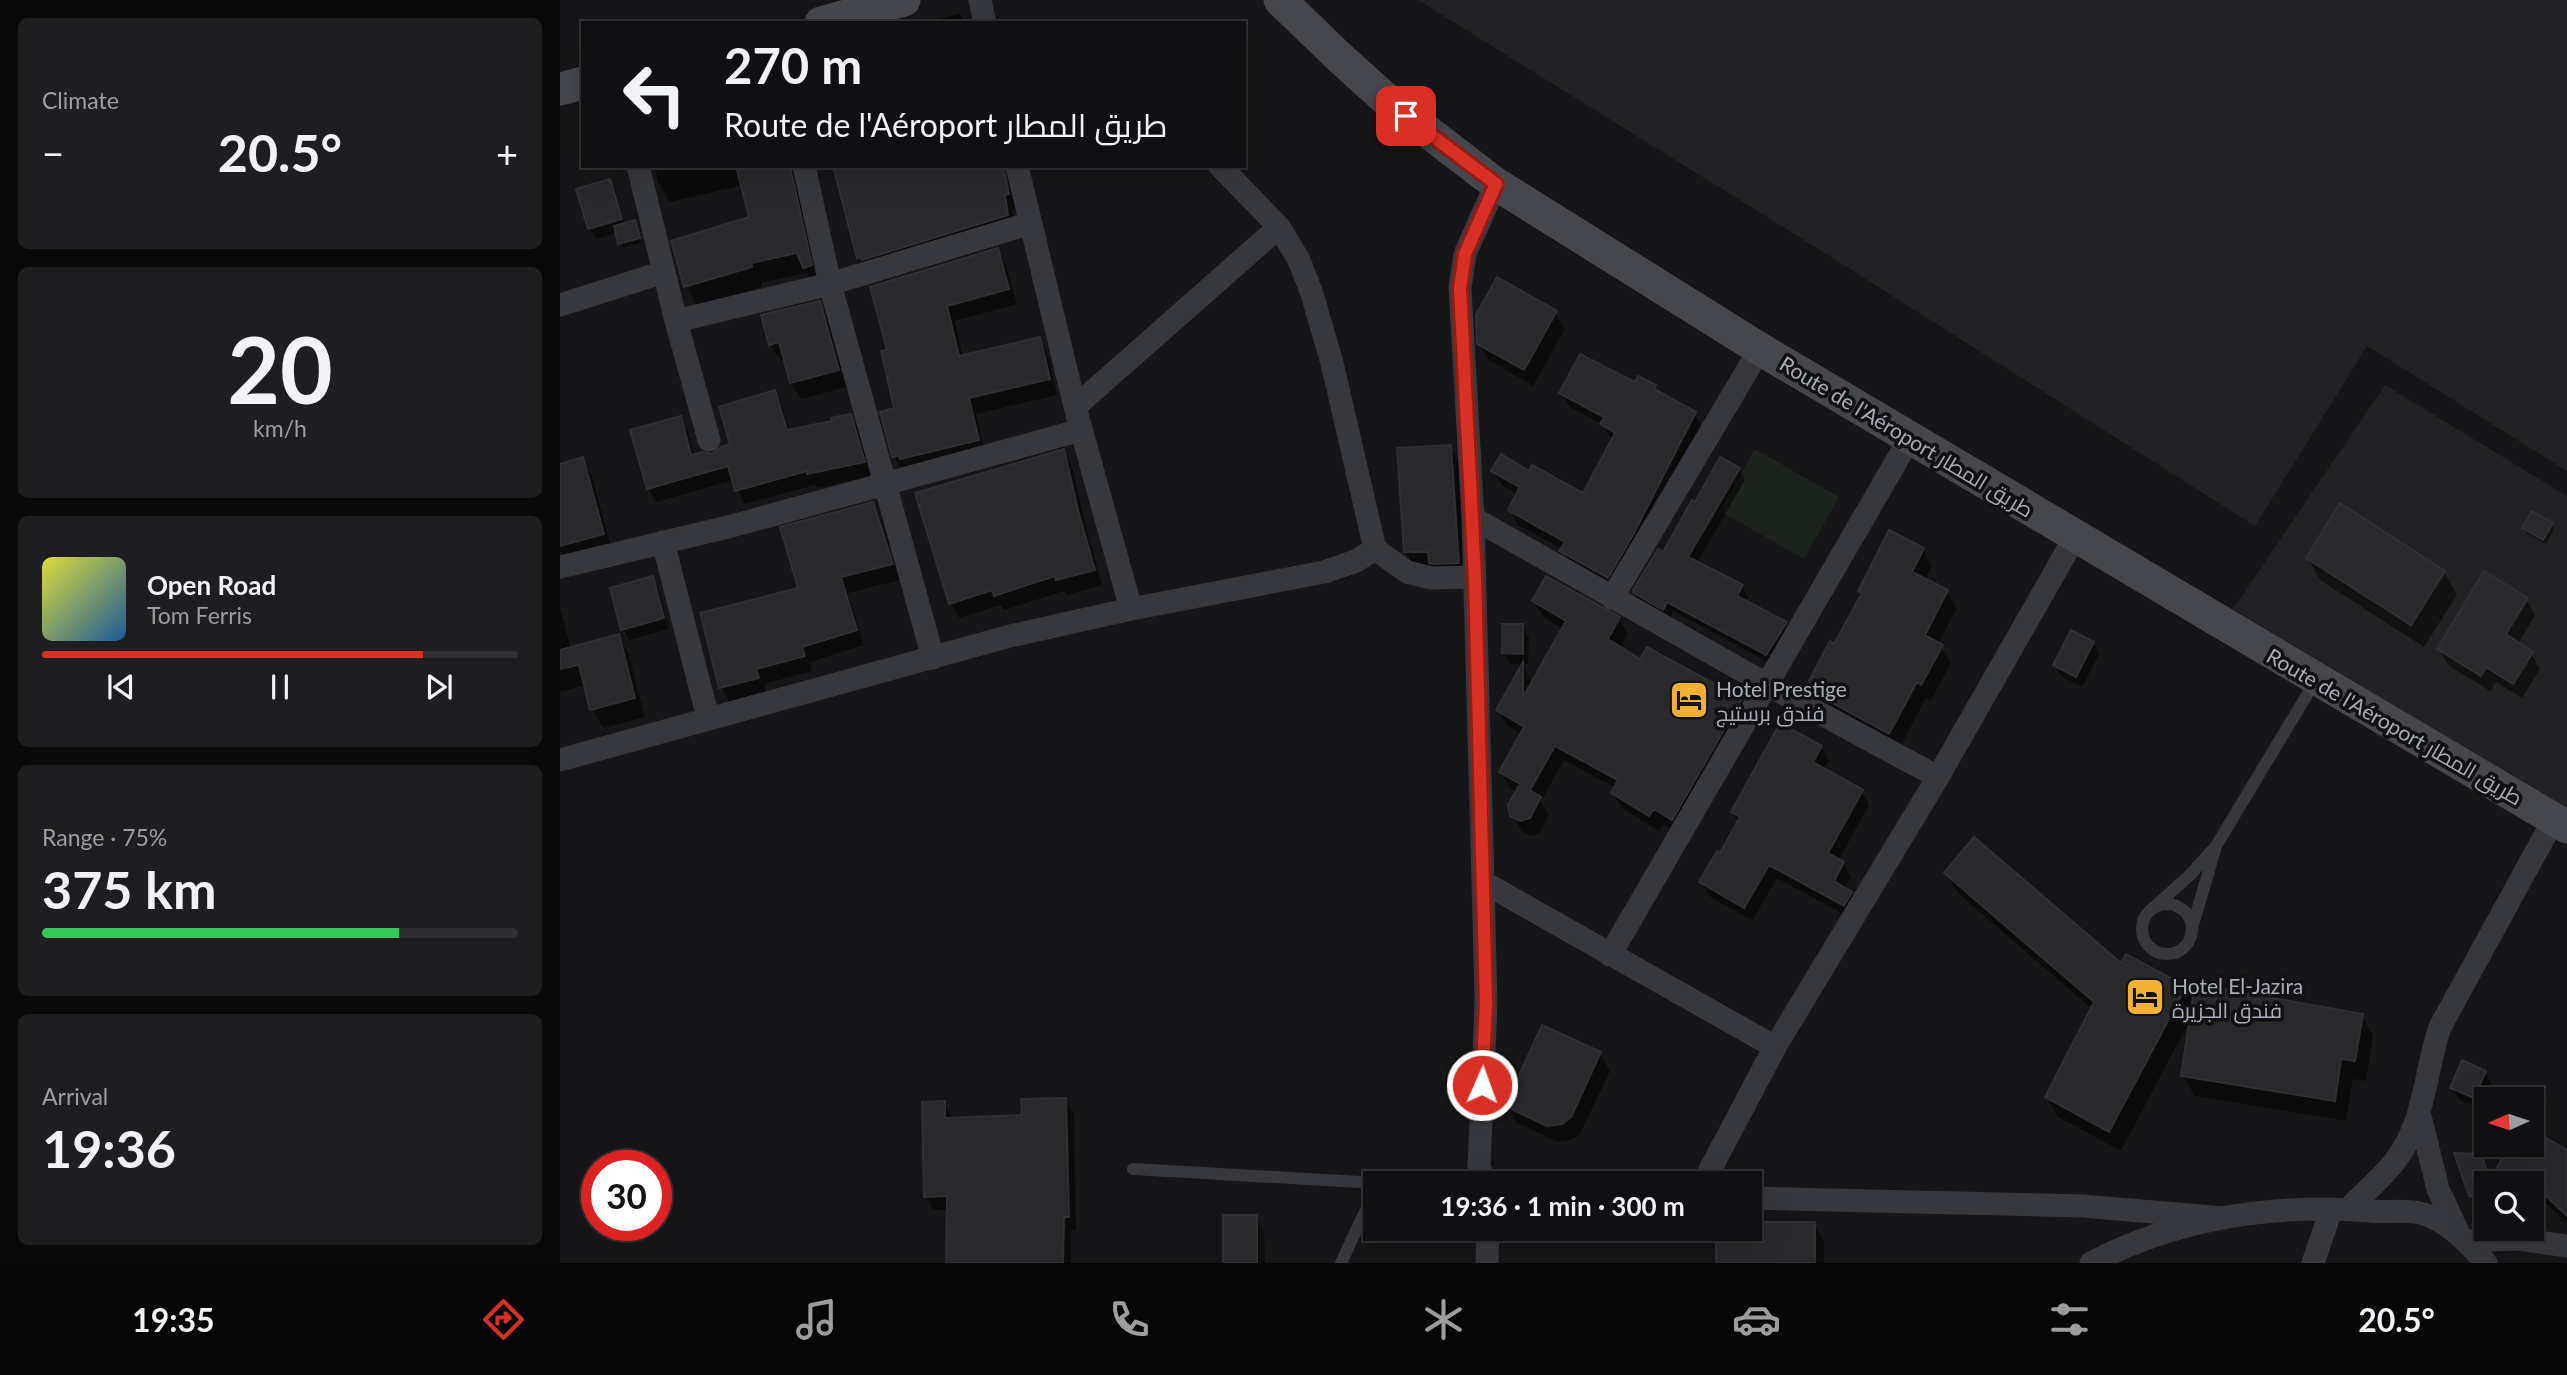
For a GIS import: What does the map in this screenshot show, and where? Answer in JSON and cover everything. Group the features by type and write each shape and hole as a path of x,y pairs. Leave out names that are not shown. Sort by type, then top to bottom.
{"street":[{"path":"828,21 904,0"},
{"path":"980,0 985,21"},
{"name":"Route de l'Aéroport طريق المطار","path":"1280,0 1389,102 1496,184 1760,349 2560,823"},
{"path":"560,89 581,84"},
{"path":"638,168 709,440"},
{"path":"804,168 830,284 933,658"},
{"path":"1017,168 1075,407 1131,609"},
{"path":"1222,168 1279,227 1299,261 1329,352 1375,549 1407,572 1431,578 1475,578"},
{"path":"1481,1171 1486,1004 1474,519 1460,288 1465,254 1496,184"},
{"path":"676,321 830,284 1031,223"},
{"path":"1075,407 1279,227"},
{"path":"560,305 664,272"},
{"path":"1612,598 1760,349"},
{"path":"560,567 732,526 1081,430"},
{"path":"1611,955 1910,436"},
{"path":"1474,519 1766,684 1938,777"},
{"path":"1709,1171 1775,1047 1938,777 2075,537"},
{"path":"663,542 708,718"},
{"path":"560,760 1010,636 1131,609 1324,572 1356,561 1375,549"},
{"path":"2313,1263 2340,1209 2395,1161 2409,1137 2419,1112 2432,1052 2441,1027 2560,823"},
{"path":"1483,882 1775,1047"},
{"path":"2419,1112 2438,1189 2461,1237"},
{"path":"1762,1198 2082,1206 2224,1218"},
{"path":"2091,1263 2154,1234 2196,1222 2293,1209 2340,1209 2428,1215 2461,1237 2486,1263"},
{"path":"2461,1237 2518,1239 2567,1246"},
{"path":"1488,1241 1488,1263"}],"lane":[{"path":"2216,846 2188,942 2177,952 2156,952 2144,940 2142,932 2145,917 2190,875 2216,846 2316,680"},
{"path":"2152,909 2160,905 2175,905 2188,916 2192,929"},
{"path":"1133,1169 1363,1182"},
{"path":"1341,1263 1363,1216"}],"shaded area":[{"path":"1418,0 2567,0 2567,471 2367,346 2255,526 1820,250"},
{"path":"2385,385 2567,496 2567,810 2233,609"},
{"path":"1755,449 1839,497 1804,559 1720,511"}],"building":[{"path":"737,168 790,168 812,265 803,268 797,253 751,263 752,267 684,287 671,241 749,217"},
{"path":"834,168 1003,168 1009,194 1005,195 1008,215 862,260 861,257 857,258"},
{"path":"610,179 622,219 588,229 576,189"},
{"path":"635,220 640,238 618,244 614,226"},
{"path":"998,248 1009,289 947,306 959,356 1040,337 1050,379 969,398 979,440 900,459 899,456 892,457 880,412 894,408 881,351 887,350 870,287"},
{"path":"1497,277 1557,311 1524,370 1477,344 1476,315"},
{"path":"820,301 839,370 790,383 779,342 769,345 761,315"},
{"path":"1580,354 1635,382 1638,376 1656,385 1654,389 1696,412 1608,578 1559,551 1565,542 1508,510 1520,487 1491,471 1501,454 1529,471 1532,465 1583,493 1615,433 1600,424 1604,417 1559,393"},
{"path":"775,390 787,430 832,421 831,418 851,414 865,462 807,474 807,471 735,491 728,466 647,489 630,430 681,416 691,455 703,452 712,454 730,444 719,407"},
{"path":"1451,445 1459,563 1433,564 1429,563 1428,552 1404,552 1397,448"},
{"path":"1064,449 1095,570 1056,580 1055,576 994,596 992,590 949,604 915,493"},
{"path":"583,457 604,534 560,546 560,464"},
{"path":"1720,457 1740,468 1688,557 1743,585 1737,596 1787,622 1766,655 1667,602 1663,610 1632,592 1658,549 1663,552"},
{"path":"873,502 893,564 841,577 857,630 802,647 805,656 756,669 759,678 719,688 700,613 798,588 780,527"},
{"path":"2340,503 2445,571 2411,625 2306,558"},
{"path":"2532,511 2553,523 2543,540 2522,528"},
{"path":"1889,530 1924,548 1912,572 1948,590 1925,635 1943,645 1921,685 1917,682 1889,734 1805,688 1830,641 1834,644 1862,593 1858,591"},
{"path":"2484,571 2528,598 2506,634 2533,652 2513,684 2486,667 2481,676 2437,649"},
{"path":"653,576 664,618 621,630 610,588"},
{"path":"1546,576 1620,617 1608,639 1640,659 1647,647 1742,699 1672,820 1654,809 1649,816 1611,793 1618,780 1555,746 1530,790 1541,797 1530,818 1520,821 1510,816 1508,805 1520,784 1499,772 1524,727 1496,710 1523,662 1523,697 1566,621 1532,601"},
{"path":"1502,624 1523,624 1523,654 1502,653"},
{"path":"2071,630 2094,642 2076,677 2053,665"},
{"path":"619,634 635,698 590,710 579,665 560,669 560,650"},
{"path":"1780,723 1822,746 1813,762 1863,790 1828,853 1844,862 1834,881 1852,892 1844,906 1769,865 1744,908 1699,882 1717,851 1720,853 1740,817 1731,812"},
{"path":"1974,837 2121,963 2126,954 2176,981 2188,983 2109,1132 2045,1097 2094,1002 1944,873"},
{"path":"2195,984 2363,1014 2355,1061 2341,1059 2335,1101 2181,1076"},
{"path":"1542,1025 1601,1052 1571,1117 1562,1124 1547,1126 1505,1106"},
{"path":"2462,1060 2486,1071 2479,1087 2474,1087 2474,1098 2450,1088"},
{"path":"1066,1098 1069,1217 1064,1217 1063,1263 946,1263 947,1196 924,1197 922,1102 945,1101 945,1118 1022,1115 1021,1099"},
{"path":"2544,1137 2567,1150 2567,1216 2544,1194 2544,1171 2495,1171 2503,1157 2544,1157"},
{"path":"2454,1153 2482,1157 2487,1171 2474,1171 2474,1197 2469,1196"},
{"path":"1223,1215 1257,1215 1257,1263 1223,1263"},
{"path":"1762,1222 1815,1222 1815,1263 1716,1263 1716,1241 1762,1241"}],"place":[{"name":"Hotel Prestige فندق برستيج","path":"1689,700"},
{"name":"Hotel El-Jazira فندق الجزيرة","path":"2145,997"}],"route":[{"path":"1406,116 1496,184 1475,226 1465,254 1460,288 1474,519 1486,1004 1482,1085"}]}
